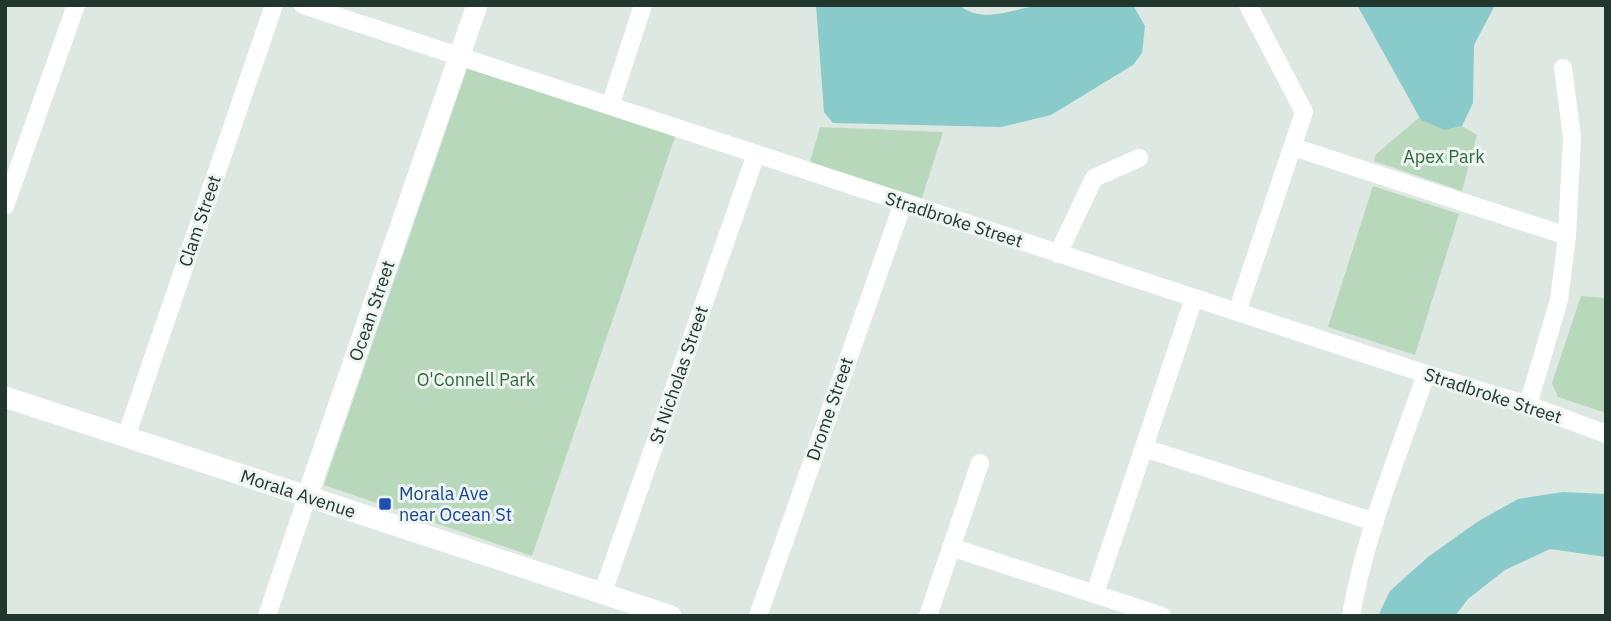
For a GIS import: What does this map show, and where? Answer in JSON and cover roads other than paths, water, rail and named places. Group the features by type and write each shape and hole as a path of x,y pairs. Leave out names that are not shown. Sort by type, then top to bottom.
{"main road":[{"name":"Ocean Street","path":"307,497 477,5"},
{"name":"Morala Avenue","path":"5,397 671,616"}],"street":[{"path":"5,206 76,5"},
{"name":"Clam Street","path":"126,437 274,5"},
{"name":"Stradbroke Street","path":"303,5 902,203 1528,405 1606,433"},
{"path":"610,106 643,5"},
{"path":"1237,312 1304,111 1248,5"},
{"path":"1528,405 1559,300 1567,236 1572,137 1563,68"},
{"path":"1293,147 1567,236"},
{"name":"St Nicholas Street","path":"602,595 755,154"},
{"path":"1059,254 1094,178 1139,158"},
{"name":"Drome Street","path":"758,616 902,203"},
{"path":"1095,593 1194,298"},
{"path":"1351,616 1375,522 1426,374"},
{"path":"1144,448 1375,522"},
{"path":"928,616 979,463"},
{"name":"Ocean Street","path":"267,616 307,497"},
{"path":"951,547 1162,616"}],"water":[{"path":"816,5 959,5 969,11 990,15 1044,5 1133,5 1145,26 1142,53 1133,65 1051,115 1001,127 833,123 824,112"},
{"path":"1357,5 1495,5 1474,45 1473,103 1462,126 1444,130 1421,120"},
{"path":"1563,492 1606,494 1606,557 1550,549 1505,570 1468,599 1455,616 1378,616 1390,591 1428,557 1477,522 1518,499"}],"place":[{"name":"Morala Ave near Ocean St","path":"385,504"}],"park label":[{"name":"Apex Park","path":"1444,157"},
{"name":"O'Connell Park","path":"476,380"}]}
